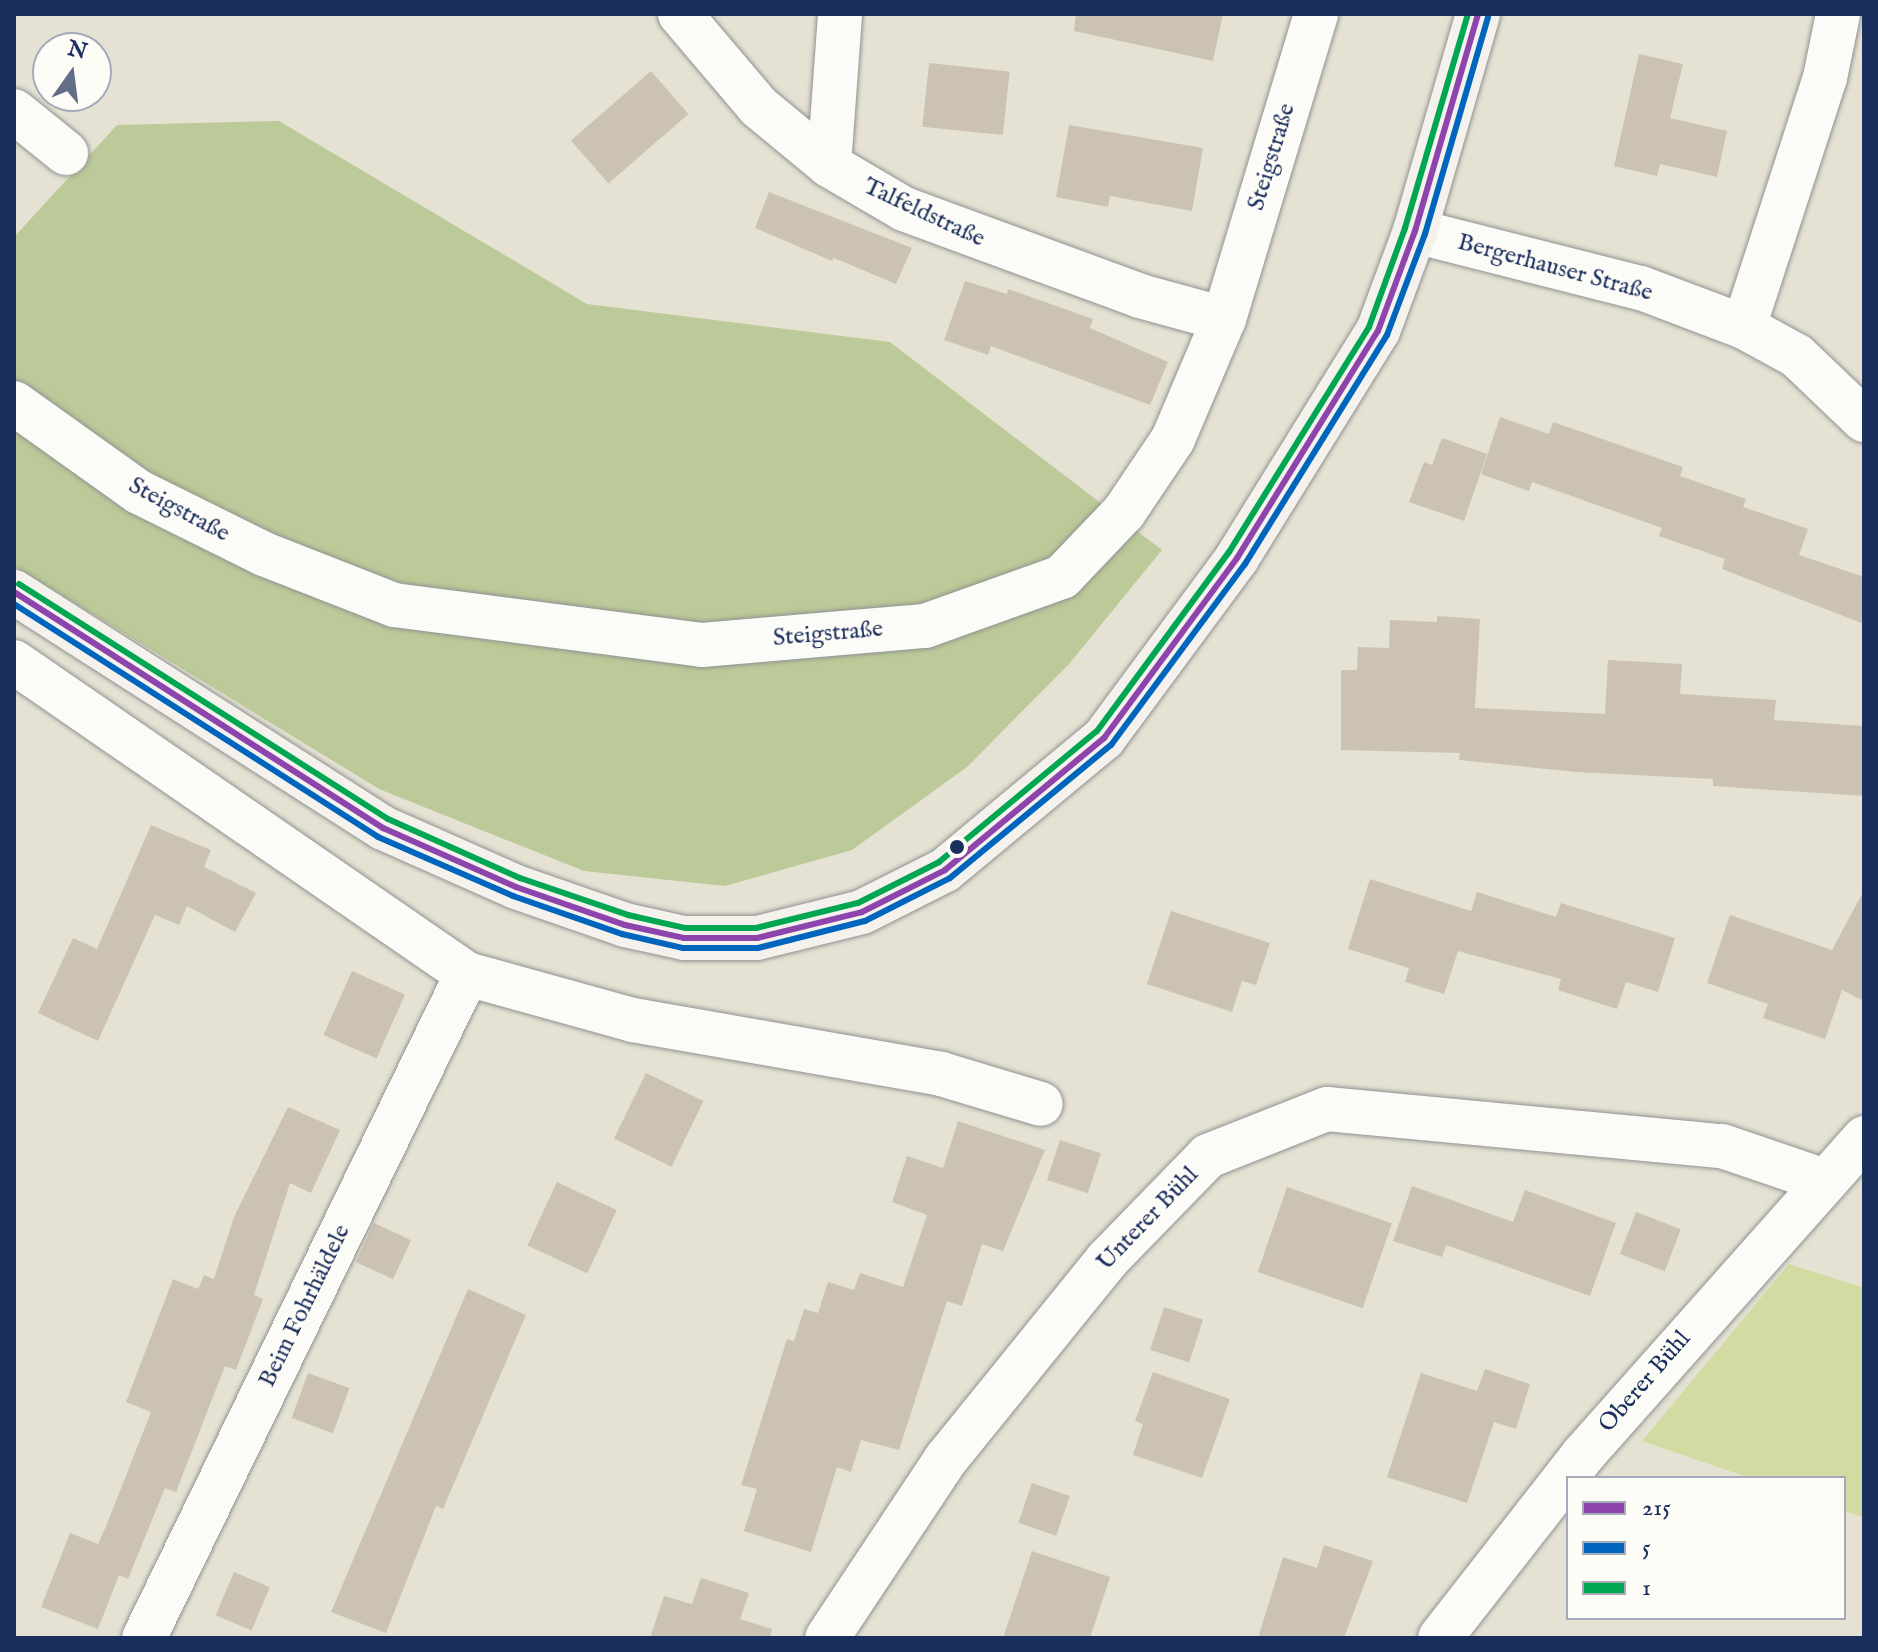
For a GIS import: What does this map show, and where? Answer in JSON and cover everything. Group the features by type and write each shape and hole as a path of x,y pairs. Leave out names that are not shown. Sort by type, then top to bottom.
{"main road":[{"path":"14,592 383,828 516,887 625,925 684,938 757,938 814,927 862,912 945,870 1104,738 1172,652 1315,434 1378,331 1415,231 1478,14"}],"street":[{"name":"Talfeldstraße","path":"680,14 759,107 829,165 904,209 994,245 1224,319"},
{"path":"829,165 840,14"},
{"name":"Steigstraße","path":"14,403 139,492 264,554 394,605 702,645 925,626 1062,577 1124,512 1173,439 1224,319 1316,14"},
{"path":"1744,327 1825,78 1838,14"},
{"path":"14,111 66,153"},
{"name":"Bergerhauser Straße","path":"1415,231 1641,288 1744,327 1797,356 1864,420"},
{"path":"14,662 467,974 633,1020 941,1074 1041,1104"},
{"name":"Beim Fohrhäldele","path":"144,1638 467,974"},
{"name":"Unterer Bühl","path":"827,1638 946,1459 1107,1260 1208,1156 1327,1109 1611,1132 1722,1146 1825,1181"},
{"name":"Oberer Bühl","path":"1566,1476 1592,1443 1864,1138"},
{"name":"Oberer Bühl","path":"1440,1638 1566,1476"}],"green space":[{"path":"279,121 587,304 890,342 1162,550 1069,664 967,767 852,850 725,886 584,871 379,789 14,566 14,237 117,125"},
{"path":"1789,1264 1864,1288 1864,1518 1846,1512 1846,1476 1744,1476 1642,1441"}],"building":[{"path":"1076,14 1223,14 1213,61 1074,31"},
{"path":"1639,54 1683,64 1670,118 1727,131 1717,177 1660,164 1657,176 1614,166"},
{"path":"929,63 1010,71 1003,135 922,127"},
{"path":"651,71 688,114 608,184 571,141"},
{"path":"1069,125 1203,148 1192,211 1110,196 1108,207 1056,197"},
{"path":"769,192 912,248 896,284 834,258 837,252 832,261 755,228"},
{"path":"965,281 1007,294 1008,289 1093,319 1090,328 1168,362 1150,405 991,346 988,355 944,340"},
{"path":"1500,417 1549,434 1553,422 1683,467 1680,476 1746,499 1743,507 1808,529 1799,555 1864,577 1864,624 1722,569 1725,559 1659,536 1662,528 1532,482 1529,491 1481,474"},
{"path":"1442,438 1487,454 1464,521 1409,502 1424,462 1432,465"},
{"path":"1437,616 1480,619 1475,708 1605,714 1608,660 1682,664 1680,694 1776,700 1774,720 1864,726 1864,796 1713,786 1713,779 1576,772 1459,760 1460,753 1341,750 1341,670 1357,670 1358,647 1389,648 1390,620 1437,622"},
{"path":"151,825 211,850 204,867 256,893 235,932 187,906 179,925 155,915 98,1041 38,1013 73,938 97,949"},
{"path":"1370,879 1471,911 1477,892 1556,917 1561,903 1675,938 1658,992 1626,982 1617,1009 1558,990 1561,979 1458,951 1444,994 1405,982 1409,968 1348,949"},
{"path":"1864,890 1864,1001 1842,990 1825,1039 1763,1018 1768,1004 1707,983 1730,915 1832,950"},
{"path":"1171,911 1270,943 1256,985 1242,981 1232,1012 1147,984"},
{"path":"352,971 405,995 377,1059 324,1035"},
{"path":"646,1073 704,1101 672,1167 614,1139"},
{"path":"288,1107 340,1130 311,1193 290,1183 254,1295 263,1299 236,1370 225,1366 176,1492 165,1488 128,1579 119,1575 98,1629 41,1607 70,1533 98,1544 107,1524 151,1412 126,1402 173,1279 198,1289 204,1275 214,1279 234,1217"},
{"path":"958,1121 1045,1150 1003,1251 982,1244 962,1306 947,1301 899,1450 861,1440 851,1472 837,1467 811,1552 744,1531 757,1489 741,1485 787,1339 794,1341 804,1309 818,1313 828,1282 854,1290 860,1273 903,1287 927,1215 892,1202 907,1156 943,1168"},
{"path":"1060,1140 1101,1153 1088,1193 1047,1180"},
{"path":"557,1182 617,1210 587,1273 527,1245"},
{"path":"1412,1186 1513,1222 1525,1190 1616,1223 1590,1296 1446,1245 1442,1257 1393,1241"},
{"path":"1287,1187 1392,1223 1363,1308 1258,1272"},
{"path":"1636,1212 1681,1229 1665,1271 1620,1254"},
{"path":"374,1223 411,1240 393,1279 356,1262"},
{"path":"468,1289 526,1315 443,1509 436,1506 386,1633 331,1612"},
{"path":"1164,1307 1203,1320 1189,1362 1150,1350"},
{"path":"1485,1369 1530,1384 1516,1429 1494,1422 1467,1503 1387,1477 1421,1373 1477,1391"},
{"path":"1153,1372 1230,1399 1202,1478 1133,1455 1143,1424 1135,1421"},
{"path":"308,1373 349,1388 333,1433 292,1418"},
{"path":"1032,1483 1070,1496 1056,1536 1018,1523"},
{"path":"1324,1545 1373,1561 1344,1638 1258,1638 1283,1557 1317,1568"},
{"path":"1032,1551 1110,1577 1090,1638 1003,1638"},
{"path":"234,1572 270,1587 252,1631 216,1615"},
{"path":"701,1578 749,1593 740,1619 772,1629 770,1638 650,1638 664,1596 692,1604"}],"transit line":[{"name":"1","path":"19,584 388,819 520,878 628,915 685,928 756,928 858,903 939,862 1097,731 1229,552 1369,327 1405,228 1468,14"},
{"name":"215","path":"14,592 383,828 516,887 625,925 684,938 757,938 862,912 945,870 1104,738 1237,558 1378,331 1415,231 1478,14"},
{"name":"5","path":"14,604 378,837 513,896 622,934 683,948 758,948 865,921 950,878 1111,745 1245,564 1387,335 1425,234 1488,17"}]}
